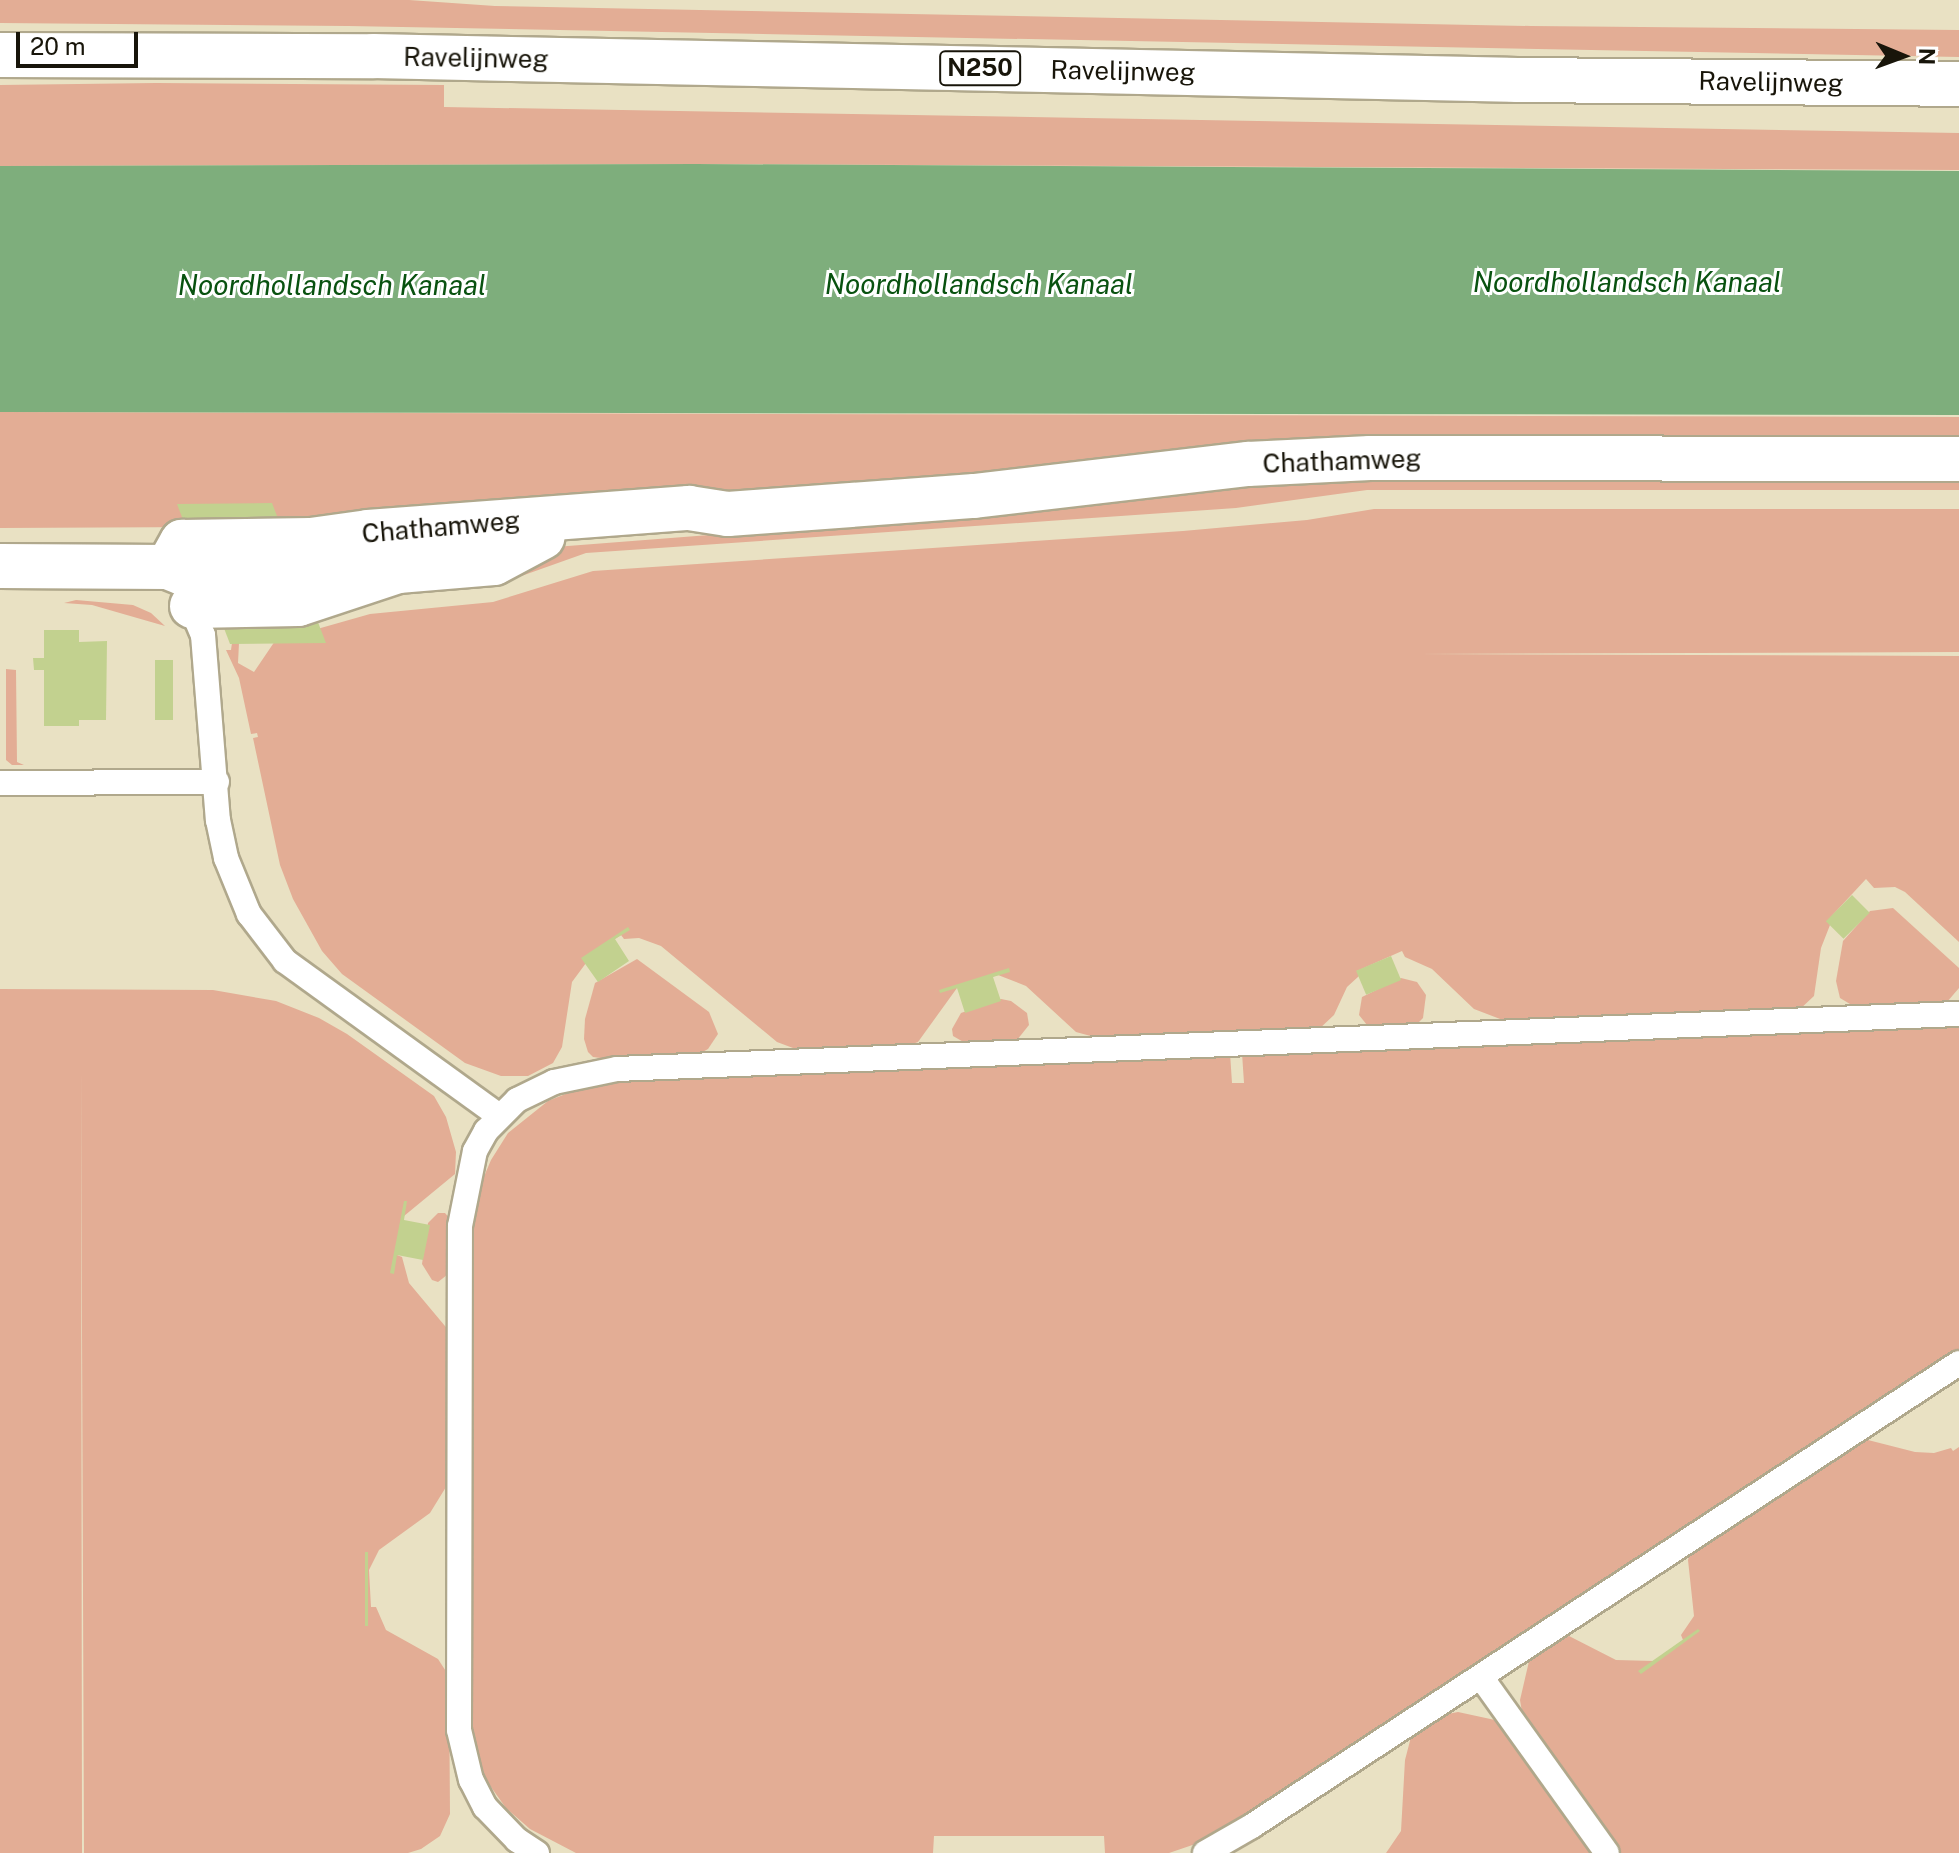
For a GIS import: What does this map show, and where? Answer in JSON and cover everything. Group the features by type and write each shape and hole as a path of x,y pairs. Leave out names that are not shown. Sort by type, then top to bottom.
{"street":[{"name":"Ravelijnweg","path":"0,55 373,56 1502,79 1959,84"},
{"name":"Chathamweg","path":"168,567 182,542 311,540 368,532 689,508 728,514 987,495 1203,467 1289,461 1370,458 1959,459"},
{"name":"Chathamweg","path":"0,566 168,567 183,573 302,572 398,549 690,526 728,514"},
{"name":"Chathamweg","path":"192,606 298,604 398,571 494,563 543,537"}],"lane":[{"path":"168,567 192,606 203,635 218,820 226,858 249,914 285,961 499,1116"},
{"path":"0,783 217,782"},
{"path":"537,1853 517,1840 485,1807 471,1780 459,1730 460,1226 475,1151 499,1116 517,1100 554,1082 617,1069 1959,1014"},
{"path":"1205,1853 1241,1833 1959,1363"},
{"path":"1481,1677 1607,1853"}],"shaded area":[{"path":"0,0 409,0 495,6 1531,26 1959,30 1959,57 348,26 0,23"},
{"path":"0,85 444,85 444,107 1959,133 1959,170 696,164 0,166"},
{"path":"0,412 1959,417 1959,440 1023,472 206,527 0,528"},
{"path":"1959,477 1959,490 1367,490 1236,508 586,553 507,581 446,591 445,579 555,547 992,513 1185,489 1371,479"},
{"path":"1374,509 1959,509 1959,652 1417,654 1959,656 1959,942 1905,892 1895,887 1874,888 1866,879 1827,921 1830,925 1821,948 1814,996 1799,1010 1508,1022 1474,1009 1432,969 1405,957 1402,951 1357,971 1359,976 1347,987 1334,1015 1318,1030 1098,1038 1076,1032 1026,986 998,975 957,988 918,1042 904,1047 801,1051 777,1042 661,946 639,938 624,939 621,935 583,960 586,963 572,982 562,1047 553,1063 528,1076 501,1076 465,1063 342,974 322,951 293,899 280,865 253,738 258,737 257,733 251,734 239,678 226,650 231,650 232,643 239,643 238,663 254,672 275,641 370,614 493,602 593,571 1183,531 1307,520"},
{"path":"76,600 133,605 151,613 165,626 92,605 64,603"},
{"path":"6,669 16,670 17,762 24,765 12,765 6,760"},
{"path":"1893,908 1959,968 1959,988 1947,1002 1855,1007 1840,998 1836,981 1843,941 1870,911"},
{"path":"637,959 709,1012 718,1034 708,1049 699,1054 608,1059 593,1057 588,1052 584,1039 585,1019 595,983"},
{"path":"1401,978 1417,982 1426,995 1423,1018 1416,1025 1367,1025 1359,1015 1362,997"},
{"path":"0,989 213,990 276,1001 319,1018 347,1034 434,1096 446,1117 456,1152 455,1174 404,1216 397,1255 402,1257 409,1283 450,1332 446,1487 430,1513 379,1550 369,1570 371,1607 376,1607 386,1630 438,1659 449,1676 450,1814 440,1836 421,1849 408,1853 84,1853 81,1068 82,1853 0,1853"},
{"path":"1001,999 1011,1001 1027,1013 1029,1025 1017,1040 967,1044 953,1036 952,1029 961,1013"},
{"path":"1959,1024 1959,1351 1213,1838 1169,1853 1105,1853 1104,1836 934,1836 933,1853 576,1853 530,1829 506,1808 486,1780 471,1735 470,1246 477,1193 491,1160 508,1133 548,1101 578,1089 621,1079 1230,1053 1232,1083 1244,1083 1242,1053"},
{"path":"438,1213 445,1213 450,1219 447,1275 438,1282 432,1280 422,1264 428,1223"},
{"path":"1864,1439 1915,1452 1934,1453 1951,1448 1953,1451 1959,1447 1959,1853 1619,1853 1523,1718 1520,1700 1530,1657 1558,1638 1569,1636 1616,1660 1654,1661 1683,1640 1681,1635 1694,1616 1688,1560 1691,1551"},
{"path":"1458,1712 1495,1720 1507,1732 1594,1853 1386,1853 1401,1831 1405,1760 1411,1737 1437,1716"}],"water":[{"name":"Noordhollandsch Kanaal","path":"696,164 1959,171 1959,415 0,412 0,166"}],"building":[{"path":"272,503 326,643 230,644 177,504"},
{"path":"44,630 79,630 79,642 107,641 106,720 79,720 79,726 44,726 44,670 34,670 33,658 44,658"},
{"path":"155,660 173,660 173,720 155,720"},
{"path":"1852,895 1870,913 1844,939 1826,921"},
{"path":"628,927 630,930 615,939 629,961 598,982 581,958"},
{"path":"1391,956 1401,980 1366,995 1356,971"},
{"path":"1009,968 1010,972 993,977 1001,1001 965,1013 957,988 940,993 939,990"},
{"path":"404,1201 407,1201 404,1220 430,1225 423,1260 397,1255 394,1274 390,1273"},
{"path":"365,1552 368,1552 368,1626 365,1626"},
{"path":"1698,1629 1700,1631 1641,1674 1638,1671"}]}
